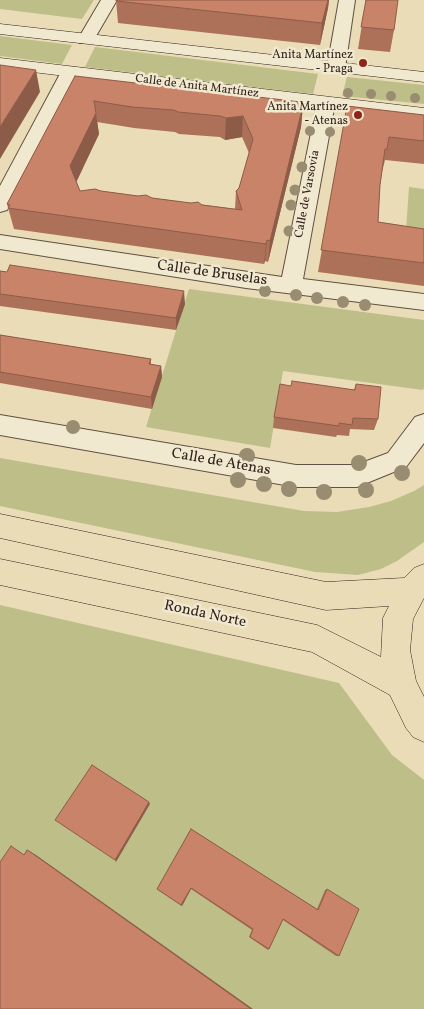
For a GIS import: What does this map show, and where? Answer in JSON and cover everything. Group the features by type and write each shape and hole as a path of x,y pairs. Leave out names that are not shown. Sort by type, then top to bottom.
{"main road":[{"path":"0,29 424,77"},
{"name":"Calle de Anita Martínez","path":"0,63 424,114"},
{"path":"0,526 326,596 417,584"},
{"name":"Ronda Norte","path":"0,572 317,639 401,684"},
{"path":"417,584 398,618 395,650 401,684 417,717 424,726"}],"street":[{"path":"86,40 109,0"},
{"path":"336,68 347,0"},
{"path":"0,205 70,72"},
{"name":"Calle de Varsovia","path":"291,285 326,103"},
{"name":"Calle de Bruselas","path":"0,242 291,285 424,302"},
{"name":"Calle de Atenas","path":"0,425 296,476 356,476 397,460 424,424"}],"green space":[{"path":"0,0 94,0 82,19 0,9"},
{"path":"0,36 72,45 62,64 0,56"},
{"path":"95,47 318,74 313,94 85,67"},
{"path":"347,77 424,85 424,104 342,96"},
{"path":"409,187 424,189 424,232 406,230"},
{"path":"189,289 424,320 424,388 423,390 283,371 270,448 146,427"},
{"path":"0,458 304,511 337,512 369,507 391,501 424,485 424,542 397,561 381,569 358,575 315,572 0,506"},
{"path":"0,605 339,683 392,755 424,780 424,1009 0,1009"}],"building":[{"path":"116,0 328,0 322,23"},
{"path":"366,0 398,0 394,30 361,27"},
{"path":"0,65 36,70 0,127"},
{"path":"75,76 301,102 300,105 303,105 270,241 267,240 266,244 8,208 10,205 7,204","holes":["94,101 132,107 174,110 226,118 243,116 253,139 239,188 236,191 242,210 202,205 198,202 191,203 95,189 80,191 70,166 96,113"]},
{"path":"347,106 424,115 424,141 389,137 387,149 385,149 380,185 378,222 424,229 424,263 321,250"},
{"path":"10,265 184,291 176,318 0,294 0,271 7,272"},
{"path":"0,335 151,359 149,364 161,366 151,397 0,372"},
{"path":"292,381 355,390 356,384 381,387 378,419 353,418 352,425 339,423 339,426 274,417 280,384 291,386"},
{"path":"92,765 149,802 115,860 55,820"},
{"path":"191,829 318,910 327,889 359,909 339,956 283,919 269,949 250,937 253,929 191,888 181,905 157,889"},
{"path":"11,846 24,855 27,850 29,851 251,1009 0,1009 0,862"}],"place":[{"name":"Anita Martínez - Praga","path":"363,63"},
{"name":"Anita Martínez - Atenas","path":"358,115"}]}
